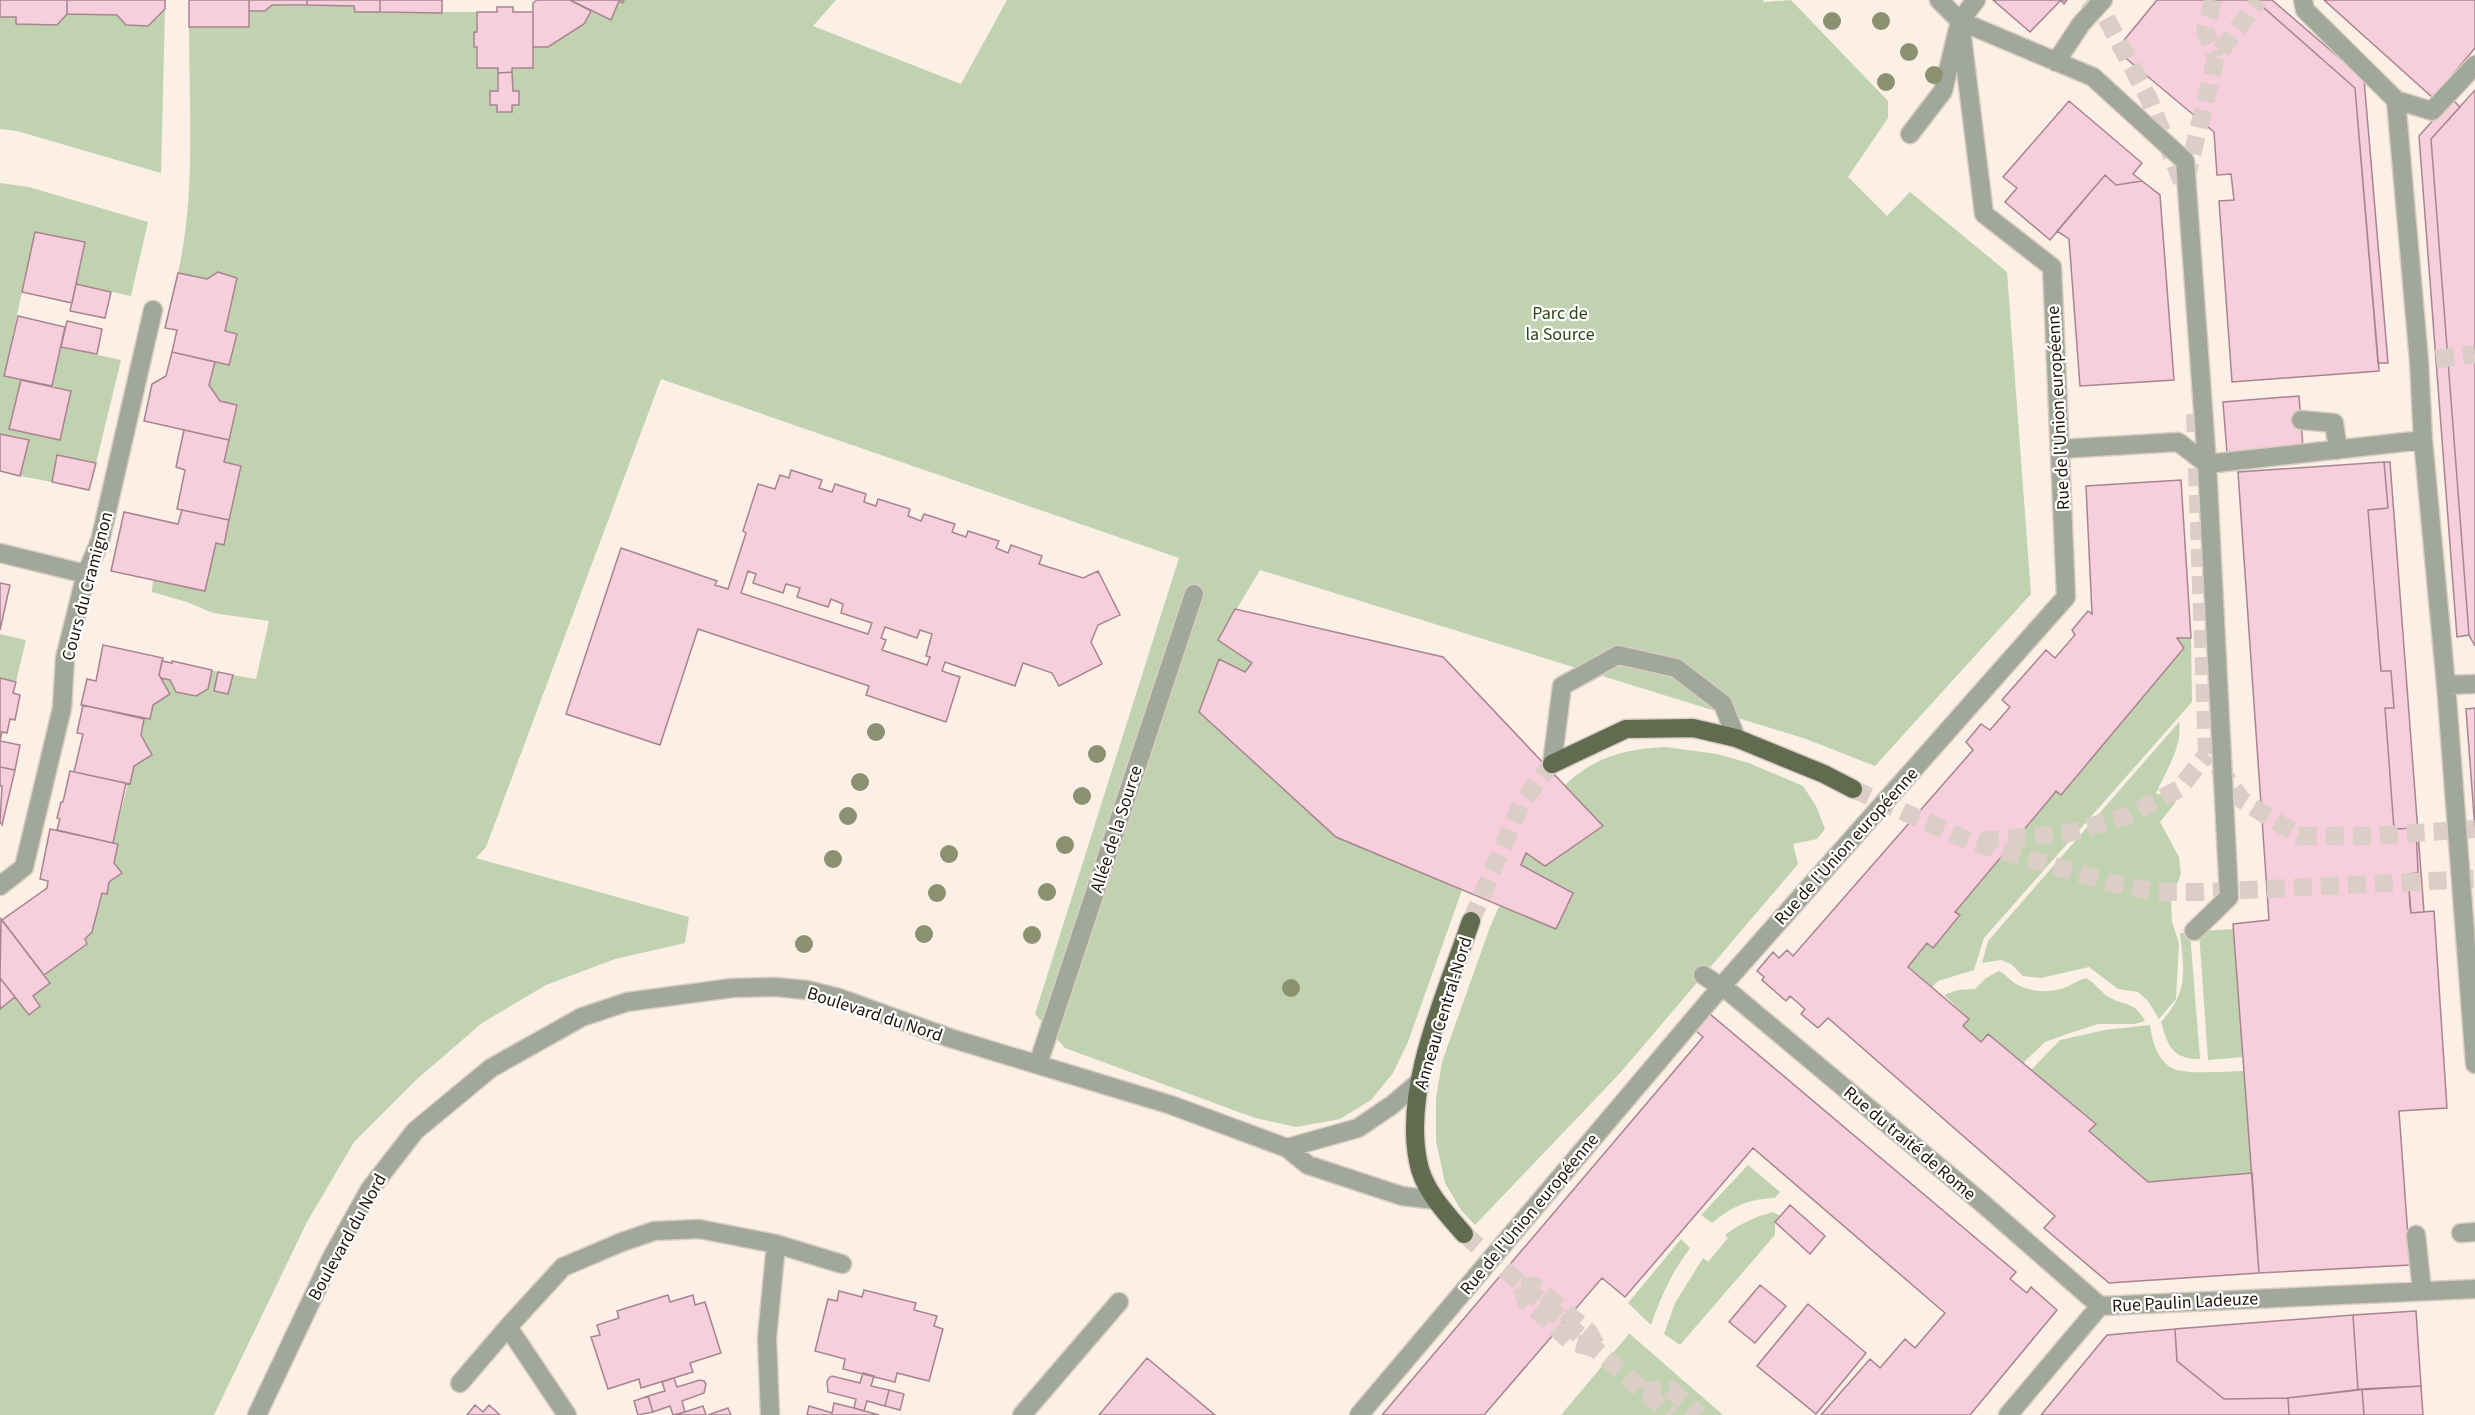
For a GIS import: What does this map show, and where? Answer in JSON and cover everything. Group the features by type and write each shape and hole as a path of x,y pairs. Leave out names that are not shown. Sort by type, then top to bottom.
{"main road":[{"path":"1552,764 1626,729 1693,728 1736,738 1824,774 1853,789"},
{"name":"Anneau Central-Nord","path":"1464,1234 1435,1200 1418,1163 1415,1123 1419,1082 1471,921"}],"street":[{"path":"1939,0 1960,21 2093,77 2185,161 2207,464 2229,897 2194,931"},
{"path":"1910,134 1943,91 1960,21 1976,0"},
{"path":"2056,62 2081,24 2103,0"},
{"path":"2303,0 2305,10 2396,100 2432,111 2475,65"},
{"name":"Rue de l'Union européenne","path":"1359,1415 2066,597 2052,267 1983,214 1960,21"},
{"path":"2396,100 2428,360 2423,440 2446,685 2475,1064"},
{"name":"Cours du Cramignon","path":"0,886 24,867 62,708 66,658 86,574 100,541 153,310"},
{"path":"2301,420 2334,423 2338,450"},
{"path":"2060,449 2178,442 2207,464 2423,440"},
{"path":"0,553 86,574"},
{"name":"Allée de la Source","path":"1038,1064 1194,594"},
{"path":"1552,764 1562,686 1618,655 1676,668 1723,704 1736,738"},
{"path":"2446,685 2475,684"},
{"name":"Rue du traité de Rome","path":"1703,975 1726,990 1982,1202 2100,1306"},
{"name":"Boulevard du Nord","path":"257,1415 332,1257 370,1189 415,1131 491,1068 582,1017 627,1002 732,988 775,987 807,990 839,998 950,1038 1171,1105 1287,1148 1308,1165 1402,1196 1435,1200"},
{"path":"1287,1148 1358,1128 1392,1105 1419,1082"},
{"path":"460,1383 563,1267 621,1242 654,1231 699,1229 776,1244 842,1264"},
{"path":"2416,1236 2418,1291"},
{"path":"770,1415 767,1338 776,1244"},
{"name":"Rue Paulin Ladeuze","path":"2008,1415 2100,1306 2475,1289"},
{"path":"1022,1415 1119,1302"},
{"path":"508,1327 567,1415"}],"green space":[{"name":"Parc de la Source","path":"836,0 813,26 961,84 1007,0 1763,0 1764,2 1791,0 1888,101 1888,118 1848,177 1887,216 1910,192 2007,272 2031,594 1875,766 1806,739 1260,570 1218,640 1252,663 1245,672 1336,837 1462,890 1408,1042 1393,1073 1371,1100 1340,1119 1296,1127 1255,1118 1065,1048 1035,1014 1179,558 661,379 486,847 476,858 689,917 685,943 615,959 546,985 482,1023 416,1080 354,1142 307,1222 214,1415 0,1415 0,1009 15,997 29,1015 40,1006 33,996 50,983 44,975 87,944 85,939 92,932 102,893 107,894 109,882 121,873 114,863 118,845 113,843 144,719 150,719 153,705 170,694 161,678 170,680 177,692 208,689 212,670 218,672 215,691 228,694 233,675 256,679 269,621 213,613 187,602 152,592 153,580 205,591 216,543 224,544 241,467 224,462 237,405 220,401 209,385 215,362 229,365 237,335 225,331 237,278 218,273 207,279 178,273 184,243 189,182 189,27 249,27 249,11 265,11 272,5 354,6 356,12 477,12 474,47 498,68 498,91 490,91 490,104 497,105 497,112 519,104 519,91 513,91 512,68 533,68 533,47 548,47 584,24 591,11 611,20 619,1"},
{"path":"165,9 161,173 17,131 0,129 0,17 16,17 17,24 57,25 67,14 117,15 126,25 148,26"},
{"path":"0,183 29,187 148,222 131,296 76,284 85,243 35,232 4,375 21,380 9,429 71,391 52,386 61,347 121,360 96,463 57,455 52,482 20,476 28,440 0,434"},
{"path":"0,634 26,640 16,682 0,678"},
{"path":"2177,638 2191,638 2192,702 1984,938 1974,970 1938,981 1932,987 1908,967 1927,943 1933,948 1960,916 1955,912 2056,791 2061,794 2184,648"},
{"path":"2179,722 2180,732 2176,750 2156,794 2177,796 2175,803 2160,822 2179,857 2181,874 2171,899 2172,922 2179,943 2176,999 2159,1019 2148,1001 2138,992 2118,989 2089,967 2041,978 2023,976 2011,964 2001,960 1982,963 1988,941"},
{"path":"1665,747 1717,754 1749,763 1803,786 1816,806 1825,829 1817,839 1793,844 1798,864 1621,1072 1475,1225 1461,1210 1445,1183 1436,1141 1436,1098 1442,1062 1490,927 1511,880 1560,790 1583,770 1608,757 1635,750"},
{"path":"2233,929 2243,1057 2208,1060 2199,931"},
{"path":"2180,933 2190,933 2200,1059 2177,1054 2166,1038 2161,1022 2176,1000 2183,981"},
{"path":"1999,971 2018,985 2041,991 2059,990 2086,978 2107,996 2133,1007 2145,1021 2134,1024 2098,1024 2067,1034 2045,1042 2023,1063 1988,1034 1981,1042 1963,1026 1969,1019 1944,995 1958,990 1975,989 1986,978"},
{"path":"2150,1025 2152,1038 2160,1056 2168,1066 2174,1069 2199,1072 2244,1071 2252,1173 2148,1182 2089,1131 2096,1123 2031,1070 2060,1040 2105,1030"},
{"path":"1748,1165 1780,1192 1775,1198 1741,1204 1712,1223 1701,1215"},
{"path":"1773,1212 1780,1216 1775,1222 1775,1235 1680,1345 1664,1334 1675,1303 1703,1258 1708,1262 1728,1238 1725,1235 1731,1231 1748,1221"},
{"path":"1681,1239 1690,1248 1668,1285 1651,1325 1628,1303"},
{"path":"1630,1334 1723,1415 1561,1415"}],"building":[{"path":"0,0 67,0 67,14 57,25 16,24 16,17 0,17"},
{"path":"67,0 165,0 165,9 148,26 126,25 117,15 67,14"},
{"path":"189,0 249,0 249,27 189,27"},
{"path":"249,0 307,0 307,5 272,5 265,11 249,11"},
{"path":"307,0 380,0 380,12 355,12 354,6 307,5"},
{"path":"380,0 442,0 442,13 380,12"},
{"path":"537,0 570,0 591,11 584,24 548,47 533,47 533,3"},
{"path":"570,0 624,0 623,3 619,1 611,20"},
{"path":"1993,0 2061,0 2030,32"},
{"path":"2157,0 2255,0 2355,88 2379,371 2232,382 2219,201 2234,200 2231,174 2217,175 2214,132 2116,50"},
{"path":"2255,0 2272,0 2364,79 2388,363 2378,363 2355,88"},
{"path":"2324,0 2475,0 2475,48 2433,98"},
{"path":"497,7 513,7 513,12 533,12 533,68 512,68 512,72 498,73 498,68 477,68 474,32 477,32 477,12 497,12"},
{"path":"512,72 513,91 519,91 519,105 512,105 512,112 497,112 497,105 490,105 490,91 498,91 498,73"},
{"path":"2475,90 2475,646 2469,635 2431,139"},
{"path":"2452,99 2460,107 2431,139 2469,635 2457,637 2419,136"},
{"path":"2069,101 2142,163 2133,174 2142,181 2116,185 2105,175 2050,240 2005,202 2017,188 2003,177"},
{"path":"2105,175 2116,185 2142,181 2160,195 2174,380 2080,386 2069,239 2057,231"},
{"path":"35,232 85,242 72,303 22,292"},
{"path":"218,272 237,278 225,331 237,334 229,365 172,352 177,330 165,328 178,273 207,279"},
{"path":"76,284 111,292 105,318 70,311"},
{"path":"18,316 65,327 52,386 4,376"},
{"path":"67,321 102,329 97,354 61,347"},
{"path":"172,352 215,362 209,385 220,401 237,405 229,440 144,421 152,384 166,376"},
{"path":"21,380 71,391 60,440 9,429"},
{"path":"2299,396 2303,447 2227,453 2223,402"},
{"path":"184,430 229,440 224,462 241,466 229,520 177,509 185,470 176,467"},
{"path":"0,434 29,440 20,476 0,471"},
{"path":"57,455 96,463 89,490 52,482"},
{"path":"2384,462 2388,508 2368,510 2381,671 2391,671 2394,708 2385,708 2394,829 2416,828 2418,873 2408,874 2411,913 2434,911 2447,1108 2399,1111 2410,1265 2259,1273 2233,924 2269,920 2238,472"},
{"path":"2384,462 2390,462 2424,912 2411,913 2408,874 2418,873 2416,828 2394,829 2385,708 2394,708 2391,671 2381,671 2368,510 2388,508"},
{"path":"791,470 822,480 819,488 832,492 835,484 866,494 864,502 876,506 878,499 910,509 908,516 921,521 924,514 955,524 952,532 966,537 968,531 999,541 996,548 1008,553 1011,545 1042,556 1039,564 1083,578 1098,571 1120,615 1098,625 1091,642 1102,664 1059,686 1052,673 1023,663 1015,686 945,662 942,671 960,677 946,722 866,695 869,686 698,629 660,745 566,714 621,548 717,581 715,585 728,589 746,533 743,531 758,484 775,489 780,475 789,478","holes":["748,571 756,574 753,583 783,593 786,584 800,588 797,597 828,607 831,599 843,604 841,613 872,623 868,634 741,593","885,627 917,638 920,630 932,634 926,656 930,657 927,665 882,650 886,640 881,638"]},
{"path":"2181,480 2191,638 2177,638 2184,648 2061,795 2056,791 1955,912 1960,915 1933,948 1927,943 1908,967 1969,1019 1963,1026 1981,1042 1988,1034 2096,1124 2089,1131 2148,1182 2252,1173 2259,1273 2109,1283 2044,1228 2055,1216 1828,1018 1818,1028 1801,1014 1805,1009 1790,996 1786,1001 1762,980 1764,977 1757,971 1773,952 1779,958 1787,950 1793,956 1973,750 1966,742 1981,724 1990,730 2010,707 2002,700 2046,650 2055,658 2075,635 2072,630 2088,611 2092,614 2086,486"},
{"path":"182,510 229,520 224,545 216,543 205,591 111,571 124,512 178,524"},
{"path":"0,583 10,585 0,630"},
{"path":"1235,609 1443,657 1603,826 1545,866 1526,853 1521,865 1573,893 1556,929 1336,837 1199,712 1219,659 1245,672 1252,663 1218,640"},
{"path":"103,645 163,658 159,675 170,694 153,705 150,719 81,705 87,679 96,681"},
{"path":"162,661 212,670 208,689 196,696 176,692 170,680 161,678 159,675"},
{"path":"218,672 233,675 228,694 214,691"},
{"path":"0,678 16,682 13,693 20,695 15,720 10,719 7,733 2,732 0,741"},
{"path":"83,705 144,719 141,735 152,755 134,766 130,784 74,772 83,734 77,733"},
{"path":"2475,708 2475,829 2466,709"},
{"path":"0,741 20,745 15,770 0,767"},
{"path":"0,767 15,770 2,825 0,822 2,786 0,786"},
{"path":"70,771 126,783 113,843 57,830 60,819 57,818"},
{"path":"50,829 118,844 114,863 122,873 109,882 107,894 102,893 92,932 85,939 87,944 44,975 2,920 47,888 48,881 40,879"},
{"path":"1,919 50,983 33,996 40,1006 29,1015 0,978"},
{"path":"0,978 15,997 0,1009"},
{"path":"1710,1014 2016,1272 2010,1279 2027,1293 2031,1287 2057,1310 1970,1415 1821,1415 1870,1359 1880,1368 1905,1339 1915,1348 1945,1313 1753,1148 1625,1297 1602,1278 1484,1415 1382,1415 1703,1037 1695,1030"},
{"path":"1790,1205 1825,1236 1810,1254 1775,1222"},
{"path":"1760,1285 1786,1306 1755,1343 1729,1322"},
{"path":"864,1290 916,1303 914,1310 937,1316 934,1326 943,1329 929,1381 897,1373 895,1382 843,1369 845,1359 815,1351 828,1299 837,1301 839,1291 862,1297"},
{"path":"668,1295 670,1302 693,1295 695,1305 705,1302 721,1353 690,1363 693,1372 641,1388 639,1379 608,1389 591,1337 600,1335 597,1325 619,1318 617,1311"},
{"path":"1808,1304 1866,1353 1816,1414 1757,1366"},
{"path":"2416,1311 2421,1386 2358,1390 2353,1315"},
{"path":"2353,1315 2358,1390 2288,1398 2224,1399 2177,1361 2175,1329"},
{"path":"2175,1329 2177,1361 2224,1399 2288,1398 2289,1415 2041,1415 2107,1335"},
{"path":"1147,1358 1215,1415 1099,1415"},
{"path":"863,1373 874,1376 871,1386 889,1390 885,1406 867,1401 864,1411 854,1408 856,1399 828,1392 827,1382 832,1376 860,1383"},
{"path":"674,1378 677,1387 700,1380 704,1381 706,1384 704,1393 682,1401 685,1412 673,1415 670,1406 653,1412 648,1396 665,1391 662,1382"},
{"path":"2421,1386 2423,1415 2364,1415 2362,1389"},
{"path":"2362,1389 2364,1415 2289,1415 2288,1398"},
{"path":"889,1390 904,1394 900,1410 885,1406"},
{"path":"648,1396 653,1412 638,1415 634,1401"},
{"path":"834,1403 879,1415 807,1415 809,1406 832,1413"},
{"path":"475,1405 483,1412 489,1405 500,1415 467,1415"},
{"path":"703,1406 706,1415 675,1415 685,1412"},
{"path":"728,1408 731,1415 708,1415"}],"tunnel":[{"path":"2087,0 2105,16 2149,99 2184,187"},
{"path":"2213,0 2205,31 2216,57"},
{"path":"2186,180 2216,57 2259,0"},
{"path":"2436,359 2475,354"},
{"path":"2195,414 2207,754"},
{"path":"1981,841 2069,833 2129,815 2179,789 2207,754"},
{"path":"1471,921 1522,802 1552,764"},
{"path":"2218,767 2242,800 2299,836 2371,836 2475,829"},
{"path":"1853,789 1971,842 2112,883 2157,892 2203,892 2475,879"},
{"path":"1464,1234 1671,1415"},
{"path":"1521,1285 1534,1286 1561,1308 1589,1332 1598,1349 1571,1342 1526,1301 1521,1285"},
{"path":"1643,1391 1670,1389 1699,1415"}]}
